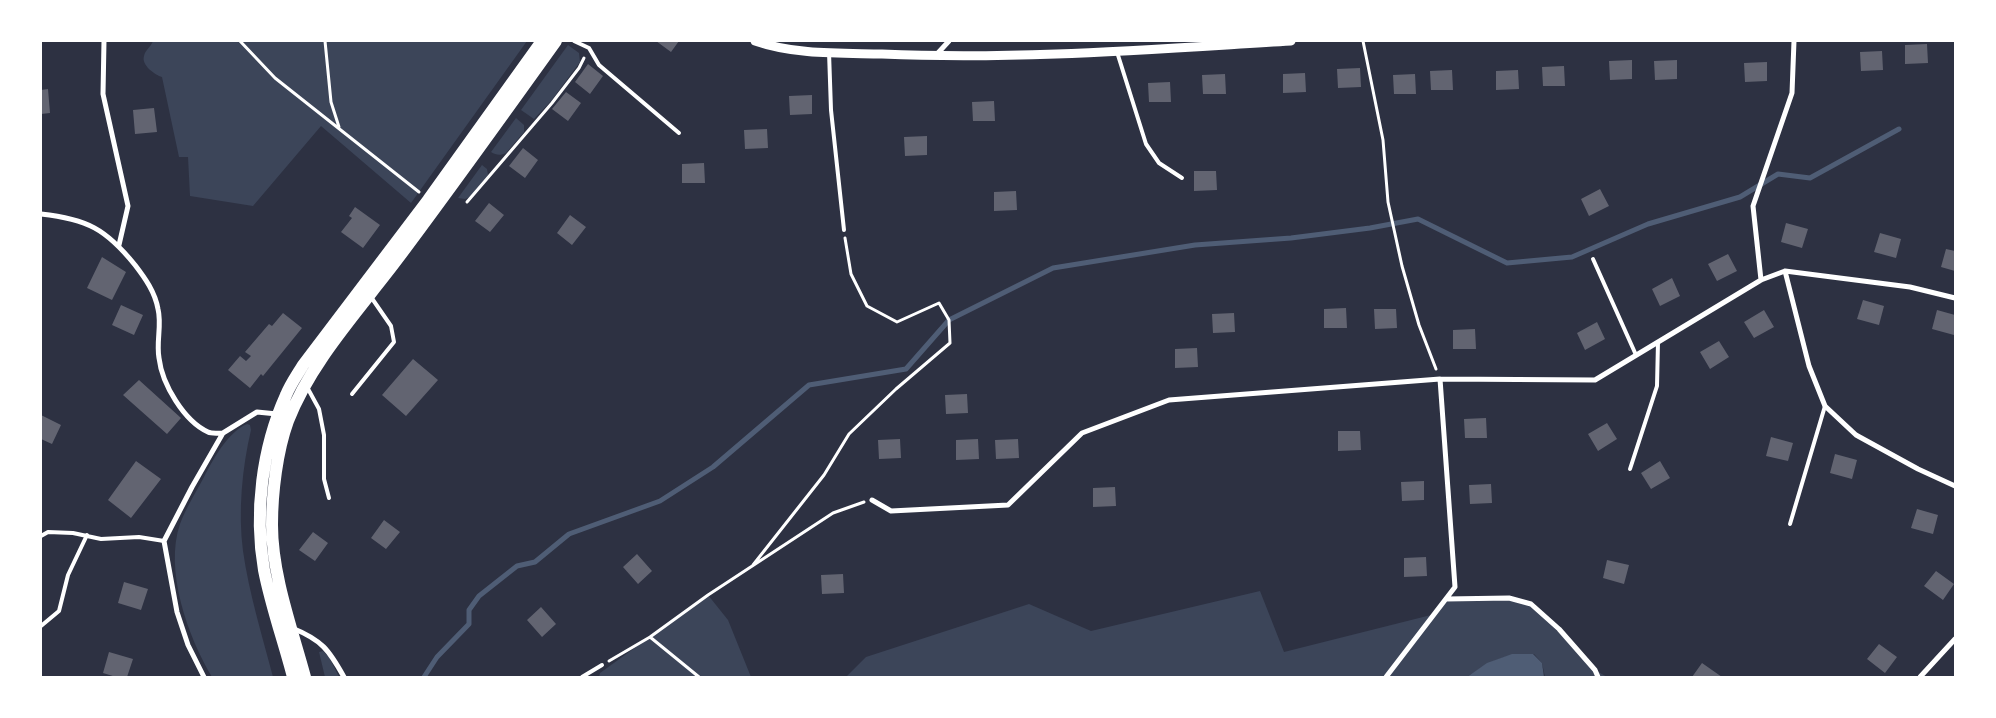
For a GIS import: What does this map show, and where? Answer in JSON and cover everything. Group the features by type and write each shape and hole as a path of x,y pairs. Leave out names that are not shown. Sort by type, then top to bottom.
{"main road":[{"path":"305,677 275,558 272,526 274,492 282,448 287,392 308,358 428,200 542,41"},
{"path":"293,677 265,572 261,544 260,519 269,445 284,416 318,364 556,41"}],"street":[{"path":"104,41 103,94 128,206 119,245"},
{"path":"755,41 773,48 934,56 1117,52 1291,41"},
{"path":"934,56 949,41"},
{"path":"1761,280 1753,206 1792,93 1794,41"},
{"path":"41,214 70,218 89,224 119,245 153,292 159,309 158,356 165,384 178,404 196,424 210,433 223,433"},
{"path":"872,500 891,511 1008,505 1082,433 1169,400 1440,379 1595,380 1761,280 1785,272 1910,287 1955,298"},
{"path":"1785,272 1809,366 1825,406 1856,435 1918,469 1955,486"},
{"path":"1386,677 1454,587 1440,379"},
{"path":"204,677 188,645 177,612 164,541 223,433 257,412 284,416"},
{"path":"1446,599 1508,598 1532,604 1559,629 1595,670 1598,677"},
{"path":"292,628 310,636 329,651 344,677"},
{"path":"1920,677 1955,639"}],"lane":[{"path":"574,41 589,48 598,65 679,133"},
{"path":"829,52 831,110 844,230"},
{"path":"1117,52 1146,144 1159,163 1182,178"},
{"path":"1593,259 1636,355"},
{"path":"352,394 394,342 392,326 370,295"},
{"path":"1630,469 1657,386 1658,342"},
{"path":"306,385 319,409 324,435 324,479 329,498"},
{"path":"1790,524 1825,406"},
{"path":"41,536 48,532 74,533 101,539 139,537 164,541"},
{"path":"41,626 58,611 68,575 87,536"},
{"path":"582,677 602,665"}],"path":[{"path":"240,41 275,78 428,200"},
{"path":"325,41 331,102 339,128"},
{"path":"1363,41 1383,140 1388,202 1402,266 1419,325 1440,379"},
{"path":"467,202 552,103 579,68 589,48"},
{"path":"753,565 824,475 849,434 896,389 950,343 949,320 939,304 897,322 867,306 851,274 844,230"},
{"path":"602,665 650,637 753,565 833,513 872,500"},
{"path":"650,637 699,677"}],"shaded area":[{"path":"153,41 527,41 411,203 321,126 253,206 190,196 188,157 179,157 162,77 149,69 144,59"},
{"path":"568,45 579,53 580,62 551,101 534,119 521,110"},
{"path":"516,118 524,125 524,132 506,153 498,155 491,152"},
{"path":"482,165 487,169 488,175 470,197 465,199 458,198"},
{"path":"247,424 250,425 251,430 245,459 242,490 241,521 243,551 252,598 273,677 212,677 195,643 181,603 175,562 176,542 185,512 217,454 233,433"},
{"path":"1260,591 1284,652 1435,614 1446,599 1509,598 1531,604 1595,670 1607,677 1545,677 1542,663 1534,654 1514,655 1499,659 1467,677 846,677 866,657 1029,604 1091,631"},
{"path":"708,595 728,620 751,677 599,677 600,673"},
{"path":"323,651 329,657 339,677 325,677 319,652"},
{"path":"1512,654 1533,654 1542,663 1544,677 1467,677 1487,663"}],"building":[{"path":"656,41 679,41 671,52"},
{"path":"1927,44 1928,63 1905,64 1905,45"},
{"path":"1882,51 1883,70 1861,71 1860,52"},
{"path":"1632,60 1632,79 1610,80 1609,61"},
{"path":"1677,60 1677,79 1655,80 1654,61"},
{"path":"1767,62 1767,81 1745,82 1744,63"},
{"path":"588,64 603,76 590,94 575,82"},
{"path":"1564,66 1565,86 1543,86 1542,67"},
{"path":"1360,68 1361,87 1338,88 1337,69"},
{"path":"1452,70 1453,90 1431,90 1430,71"},
{"path":"1518,70 1519,89 1496,90 1496,71"},
{"path":"1305,73 1306,92 1283,93 1283,74"},
{"path":"1225,74 1226,94 1203,94 1202,75"},
{"path":"1415,74 1416,94 1394,94 1393,75"},
{"path":"1170,82 1171,102 1149,102 1148,83"},
{"path":"48,89 50,113 41,114 41,90"},
{"path":"566,92 581,103 568,121 552,109"},
{"path":"812,95 812,114 790,115 789,96"},
{"path":"994,101 995,121 973,121 972,102"},
{"path":"154,108 157,132 135,134 133,110"},
{"path":"767,129 768,148 745,149 744,130"},
{"path":"927,136 927,155 905,156 904,137"},
{"path":"523,148 538,160 525,178 509,166"},
{"path":"704,163 705,183 682,183 682,164"},
{"path":"1194,171 1216,171 1217,190 1194,191"},
{"path":"1600,189 1609,206 1589,216 1581,199"},
{"path":"1016,191 1017,210 994,211 994,192"},
{"path":"489,203 504,215 490,232 475,221"},
{"path":"355,207 380,225 363,248 341,232 352,218 349,216"},
{"path":"570,215 586,227 572,245 557,233"},
{"path":"1786,223 1808,229 1802,248 1781,242"},
{"path":"1880,233 1901,239 1896,258 1874,252"},
{"path":"1946,249 1955,251 1955,271 1941,267"},
{"path":"1728,254 1737,271 1717,281 1708,264"},
{"path":"102,257 126,272 112,300 87,288"},
{"path":"1672,278 1680,296 1660,306 1652,289"},
{"path":"1863,300 1884,306 1879,325 1857,319"},
{"path":"121,305 143,315 134,335 112,325"},
{"path":"1346,308 1347,328 1324,328 1324,309"},
{"path":"1374,309 1396,309 1397,328 1375,329"},
{"path":"1764,310 1774,327 1754,338 1744,322"},
{"path":"1937,310 1955,315 1954,335 1932,329"},
{"path":"283,313 302,328 263,376 261,374 250,388 228,370 240,356 246,361 251,356 245,352 269,324 272,326"},
{"path":"1234,313 1235,332 1213,333 1212,314"},
{"path":"1597,322 1605,339 1585,350 1577,333"},
{"path":"1475,329 1476,349 1453,349 1453,330"},
{"path":"1719,341 1729,357 1710,369 1700,352"},
{"path":"1197,348 1198,367 1175,368 1175,349"},
{"path":"413,359 438,380 406,416 382,395"},
{"path":"139,380 181,418 167,434 123,395"},
{"path":"967,394 968,413 946,414 945,395"},
{"path":"41,415 61,425 52,444 41,439"},
{"path":"1486,418 1487,438 1465,438 1464,419"},
{"path":"1607,423 1617,439 1598,451 1588,434"},
{"path":"1338,431 1360,431 1361,450 1338,451"},
{"path":"1771,437 1793,443 1788,461 1766,456"},
{"path":"900,439 901,458 879,459 878,440"},
{"path":"978,439 979,459 956,460 956,440"},
{"path":"1018,439 1019,458 996,459 995,440"},
{"path":"1835,454 1857,460 1852,479 1830,473"},
{"path":"136,461 161,479 131,518 108,500"},
{"path":"1660,461 1670,478 1651,489 1641,473"},
{"path":"1424,481 1424,500 1402,501 1401,482"},
{"path":"1491,484 1492,503 1470,504 1469,485"},
{"path":"1115,487 1116,506 1093,507 1093,488"},
{"path":"1917,509 1938,515 1933,534 1911,528"},
{"path":"384,520 400,532 386,549 371,538"},
{"path":"313,532 328,543 315,561 299,550"},
{"path":"637,554 652,571 638,584 623,567"},
{"path":"1426,557 1427,576 1404,577 1404,558"},
{"path":"1607,560 1629,565 1624,584 1603,578"},
{"path":"1936,571 1954,584 1943,600 1924,586"},
{"path":"843,574 844,593 822,594 821,575"},
{"path":"124,582 148,589 141,610 118,603"},
{"path":"541,607 556,624 542,637 527,620"},
{"path":"1879,644 1897,657 1885,673 1867,659"},
{"path":"109,652 133,659 127,677 116,677 103,673"},
{"path":"1702,663 1722,677 1692,677"}],"waterway":[{"path":"424,677 437,657 469,624 469,610 479,596 517,566 535,562 569,534 660,501 713,467 809,385 906,369 949,320 1053,268 1195,245 1291,238 1370,228 1418,219 1507,263 1572,257 1648,224 1740,197 1778,174 1810,178 1899,129"}]}
